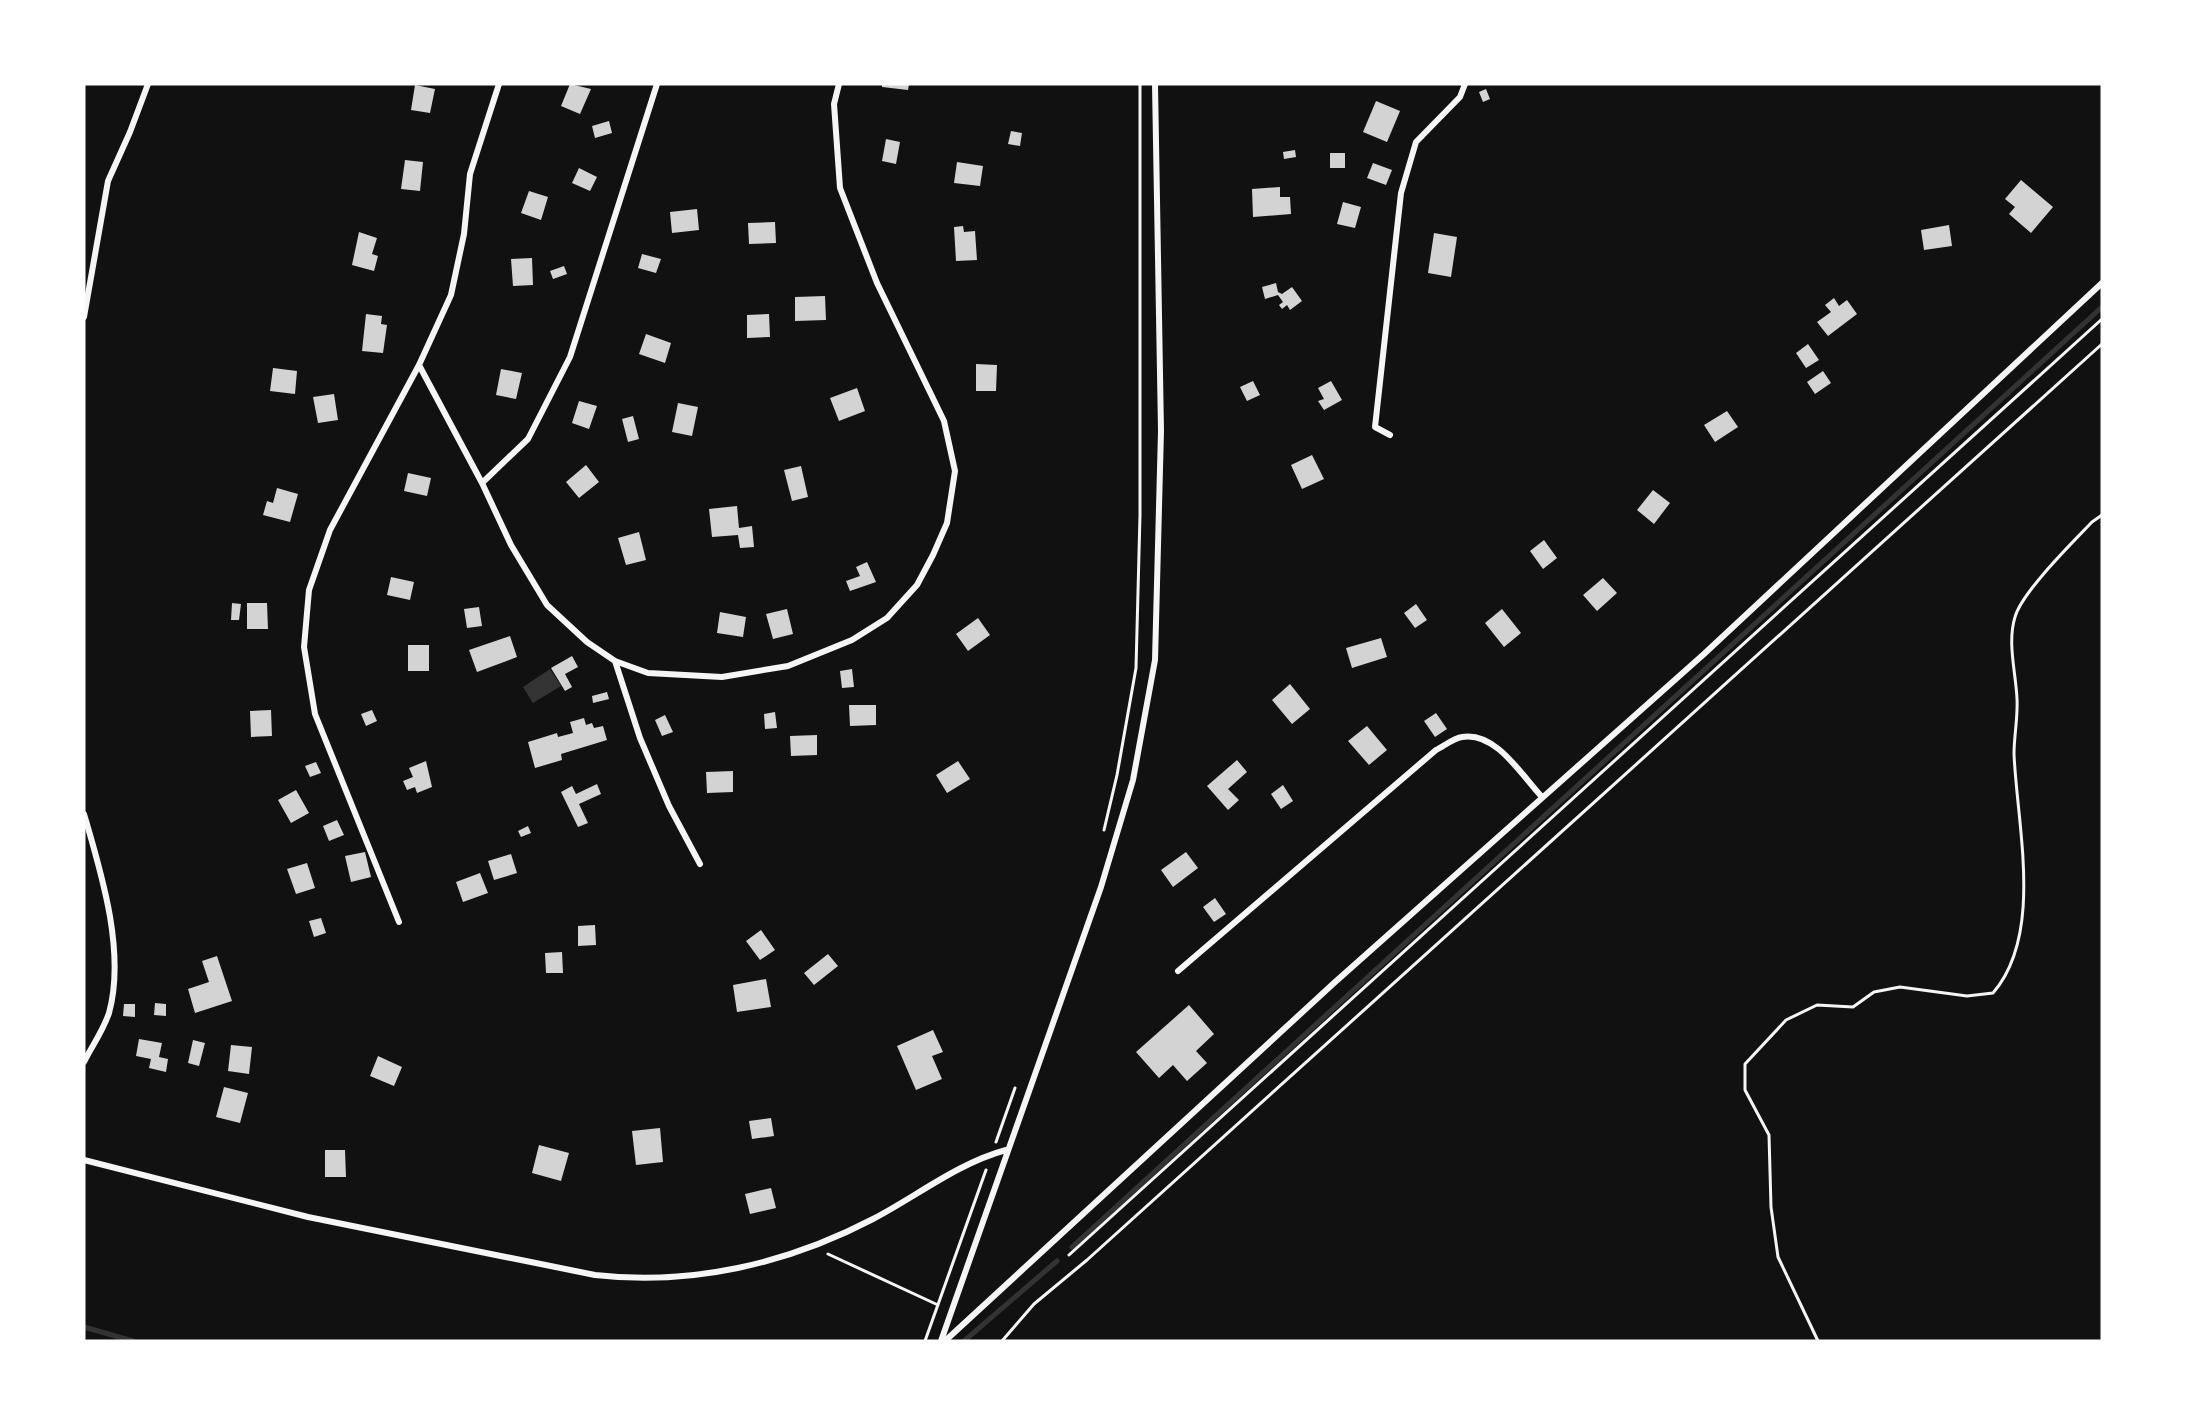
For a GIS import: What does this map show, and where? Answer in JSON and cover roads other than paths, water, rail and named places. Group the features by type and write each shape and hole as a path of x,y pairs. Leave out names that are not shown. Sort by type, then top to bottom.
{"street":[{"path":"84,317 108,181 148,84"},
{"path":"399,922 315,714 304,646 309,590 330,530 419,365 451,295 464,234 470,174 499,84"},
{"path":"482,483 528,439 570,357 657,84"},
{"path":"419,365 482,483 511,544 547,605 587,642 615,661 648,673 722,677 789,666 852,640 886,618 917,585 947,523 955,471 944,421 877,283 840,188 834,104 839,84"},
{"path":"943,1341 1006,1150 1101,887 1133,780 1155,660 1161,431 1155,84"},
{"path":"1390,435 1375,427 1401,193 1416,142 1460,96 1465,84"},
{"path":"943,1341 1334,983 1704,654 2102,283"},
{"path":"615,661 639,737 669,806 700,864"},
{"path":"1178,971 1436,750 1461,736 1482,739 1500,749 1542,797"},
{"path":"84,814 108,905 113,950 112,991 108,1013 84,1062"},
{"path":"84,1160 308,1217 595,1275 633,1279 717,1274 811,1246 870,1220 971,1162 1006,1150"}],"waterway":[{"path":"1072,1247 2102,307"},
{"path":"964,1341 1057,1261"},
{"path":"84,1327 133,1341"}]}
